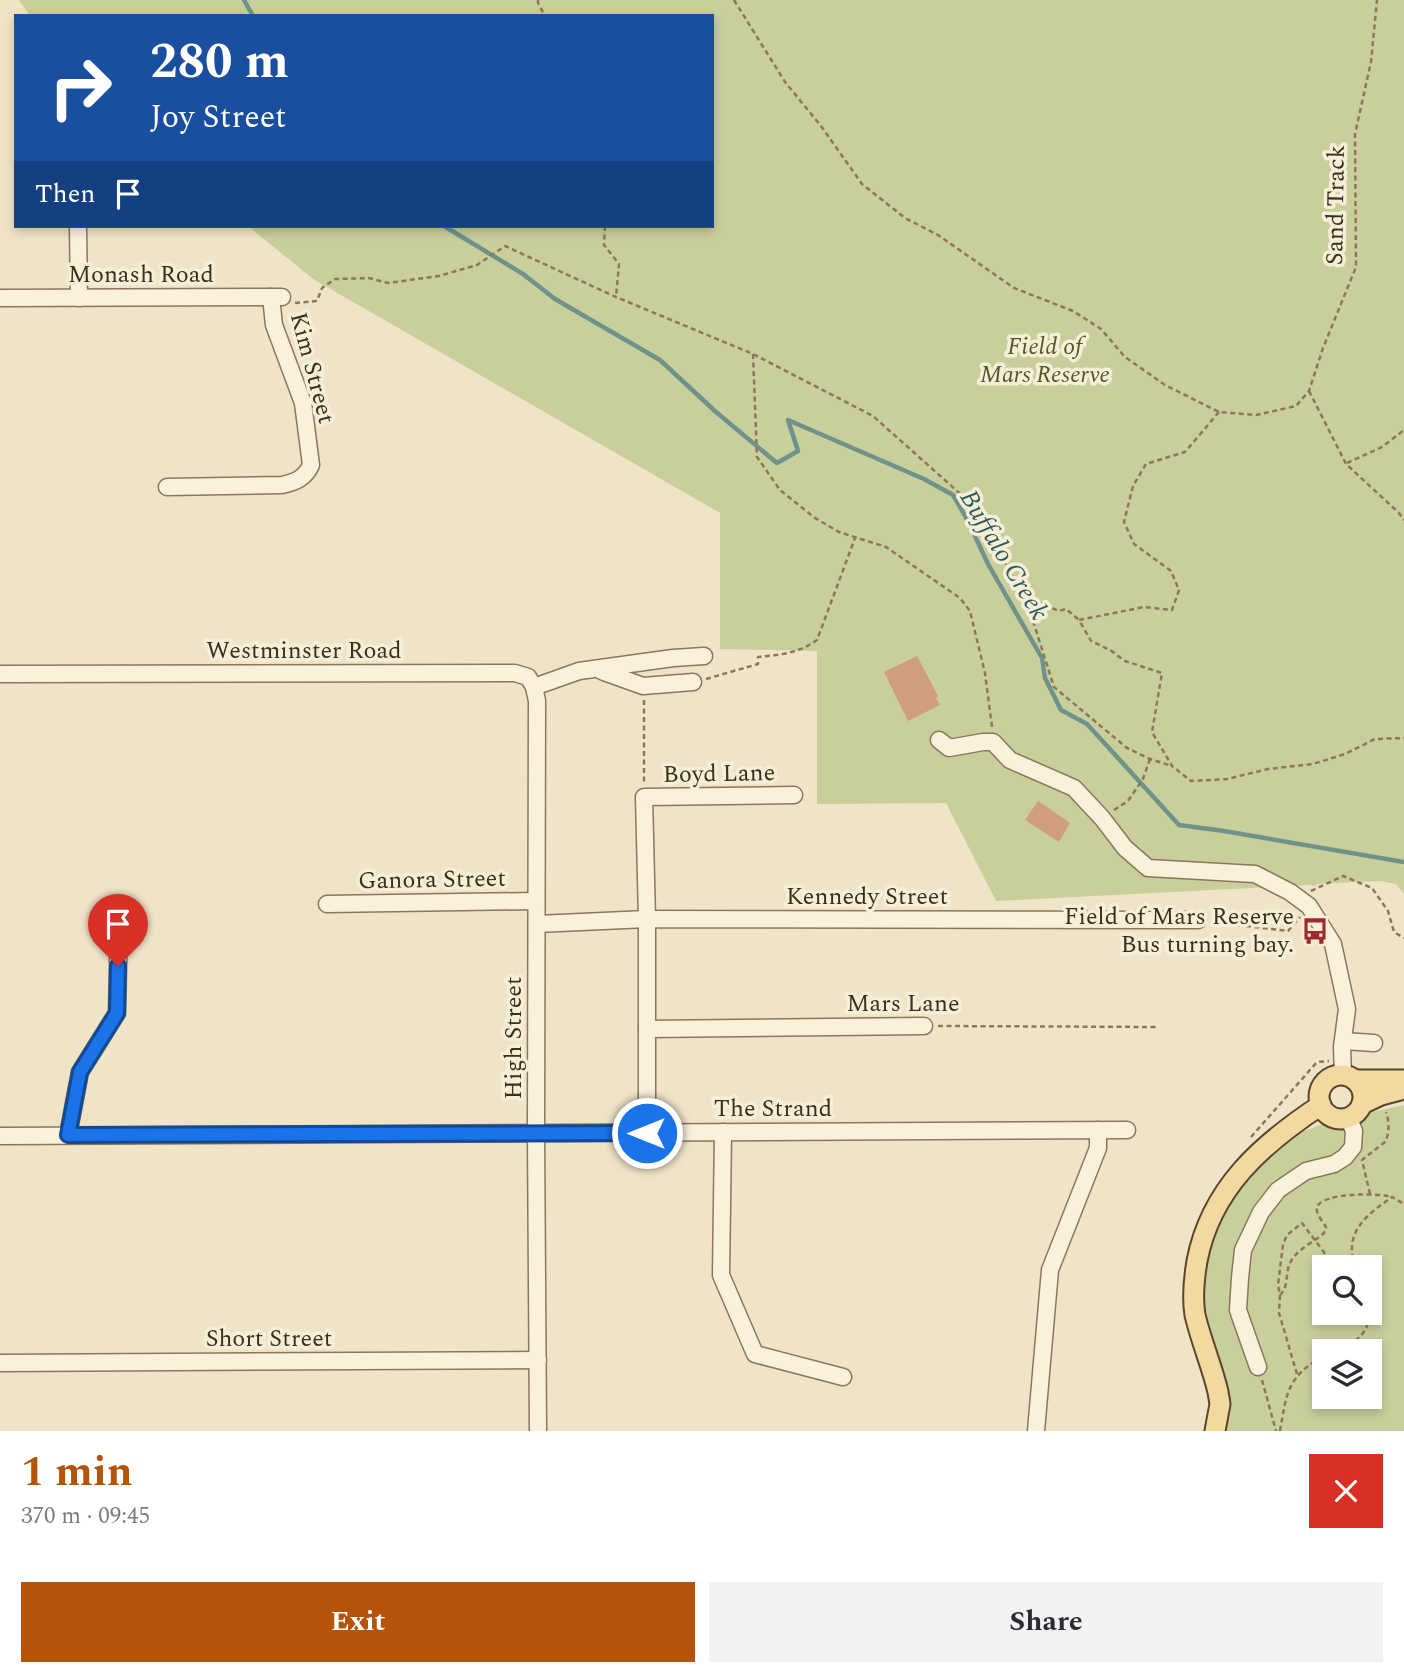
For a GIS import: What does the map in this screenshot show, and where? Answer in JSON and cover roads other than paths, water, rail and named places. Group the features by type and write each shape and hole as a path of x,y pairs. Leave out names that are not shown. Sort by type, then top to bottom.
{"main road":[{"path":"1404,1080 1331,1078 1322,1087 1321,1105 1335,1118 1355,1111 1381,1094 1404,1088"},
{"path":"1349,1078 1362,1091 1355,1111"},
{"path":"1215,1431 1220,1404 1195,1314 1194,1298 1194,1281 1206,1227 1226,1190 1252,1158 1277,1136 1321,1105"}],"street":[{"path":"78,228 79,298"},
{"name":"Monash Road","path":"0,299 276,297"},
{"name":"Kim Street","path":"167,487 282,485 296,482 307,474 311,465 303,403 274,325 276,297"},
{"path":"534,687 579,671 704,656"},
{"path":"598,668 643,686 693,682"},
{"name":"Westminster Road","path":"0,674 515,673 528,677 534,687"},
{"name":"High Street","path":"534,687 537,701 538,1431"},
{"path":"939,740 949,748 983,741 993,742 1010,760 1074,788 1125,848 1148,868 1255,874 1290,892 1307,905 1333,944 1348,1010 1343,1041 1349,1078"},
{"name":"Boyd Lane","path":"647,1133 644,797 794,795"},
{"name":"Ganora Street","path":"327,904 536,901"},
{"name":"Kennedy Street","path":"537,924 647,919 1198,920"},
{"path":"68,1135 80,1072 117,1013 119,920"},
{"name":"Mars Lane","path":"647,1029 924,1026"},
{"path":"1343,1041 1374,1043"},
{"path":"1258,1367 1238,1310 1243,1250 1261,1212 1278,1190 1306,1171 1334,1164 1345,1157 1353,1147 1355,1111"},
{"path":"1036,1431 1050,1270 1098,1148 1098,1130"},
{"name":"The Strand","path":"0,1136 1127,1130"},
{"path":"723,1132 721,1275 755,1354 843,1377"},
{"name":"Short Street","path":"0,1363 538,1360"}],"waterway":[{"name":"Buffalo Creek","path":"244,0 252,14"},
{"name":"Buffalo Creek","path":"447,228 523,274 555,299 660,360 777,463 798,451 788,420 924,479 953,495 988,564 1042,658 1045,678 1061,710 1087,724 1179,825 1404,862"}],"place":[{"name":"Field of Mars Reserve Bus turning bay.","path":"1315,931"}],"park label":[{"name":"Field of Mars Reserve","path":"1045,361"}]}
